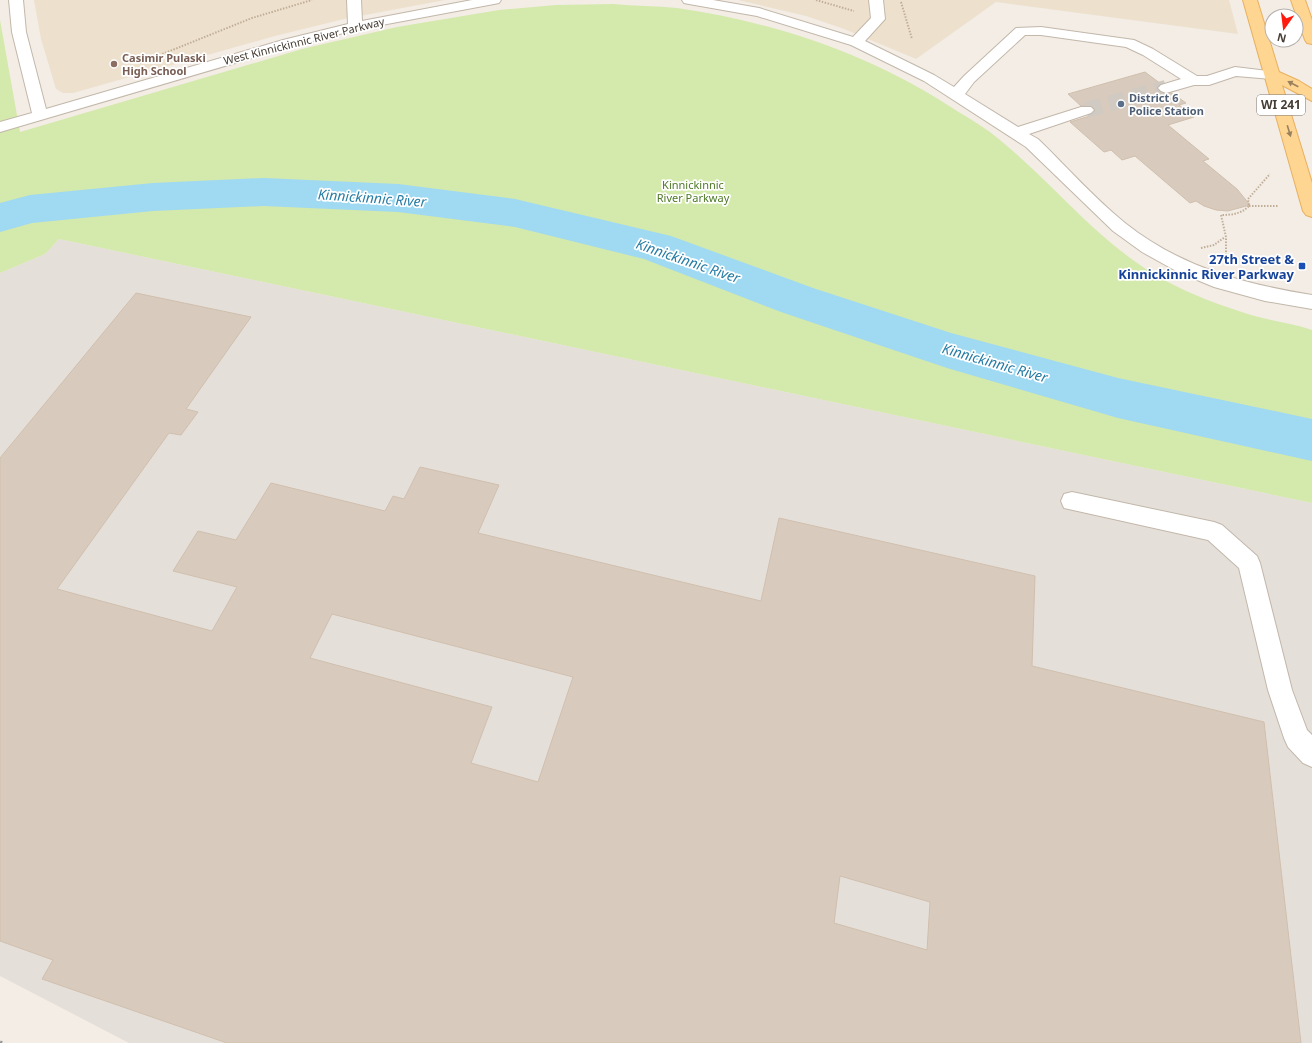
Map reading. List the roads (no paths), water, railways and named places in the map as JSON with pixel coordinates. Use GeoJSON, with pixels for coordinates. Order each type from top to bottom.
{"type":"FeatureCollection","features":[{"type":"Feature","properties":{"kind":"main road","name":"WI 241"},"geometry":{"type":"LineString","coordinates":[[1250,0],[1312,211]]}},
{"type":"Feature","properties":{"kind":"main road"},"geometry":{"type":"LineString","coordinates":[[1298,0],[1312,40]]}},
{"type":"Feature","properties":{"kind":"main road"},"geometry":{"type":"LineString","coordinates":[[1272,75],[1294,84],[1312,96]]}},
{"type":"Feature","properties":{"kind":"main road"},"geometry":{"type":"LineString","coordinates":[[1298,162],[1312,183]]}},
{"type":"Feature","properties":{"kind":"street"},"geometry":{"type":"LineString","coordinates":[[16,0],[20,32],[40,115]]}},
{"type":"Feature","properties":{"kind":"street"},"geometry":{"type":"LineString","coordinates":[[354,0],[355,26]]}},
{"type":"Feature","properties":{"kind":"street","name":"West Kinnickinnic River Parkway"},"geometry":{"type":"LineString","coordinates":[[0,127],[288,43],[355,26],[494,0]]}},
{"type":"Feature","properties":{"kind":"street"},"geometry":{"type":"LineString","coordinates":[[694,0],[759,12],[856,42],[929,78],[1032,143],[1119,227],[1148,248],[1184,268],[1220,282],[1265,294],[1312,302]]}},
{"type":"Feature","properties":{"kind":"street"},"geometry":{"type":"LineString","coordinates":[[856,42],[878,19],[876,0]]}},
{"type":"Feature","properties":{"kind":"street"},"geometry":{"type":"LineString","coordinates":[[956,95],[969,79],[1021,31],[1041,31],[1129,43],[1148,52],[1193,80]]}},
{"type":"Feature","properties":{"kind":"street"},"geometry":{"type":"LineString","coordinates":[[1166,88],[1193,80],[1209,81],[1235,71],[1272,75]]}},
{"type":"Feature","properties":{"kind":"street"},"geometry":{"type":"LineString","coordinates":[[1016,133],[1051,120],[1086,110]]}},
{"type":"Feature","properties":{"kind":"street"},"geometry":{"type":"LineString","coordinates":[[1072,501],[1214,532],[1249,563],[1280,690],[1297,738],[1312,754]]}},
{"type":"Feature","properties":{"kind":"waterway","name":"Kinnickinnic River"},"geometry":{"type":"LineString","coordinates":[[0,218],[30,209],[153,197],[264,192],[398,198],[515,213],[655,247],[797,300],[947,350],[1118,398],[1312,440]]}},
{"type":"Feature","properties":{"kind":"tunnel"},"geometry":{"type":"LineString","coordinates":[[1086,110],[1166,88]]}},
{"type":"Feature","properties":{"kind":"place","name":"Casimir Pulaski High School"},"geometry":{"type":"Point","coordinates":[114,64]}},
{"type":"Feature","properties":{"kind":"place","name":"District 6 Police Station"},"geometry":{"type":"Point","coordinates":[1121,104]}},
{"type":"Feature","properties":{"kind":"place","name":"27th Street & Kinnickinnic River Parkway"},"geometry":{"type":"Point","coordinates":[1302,266]}},
{"type":"Feature","properties":{"kind":"park label","name":"Kinnickinnic River Parkway"},"geometry":{"type":"Point","coordinates":[693,191]}}]}
